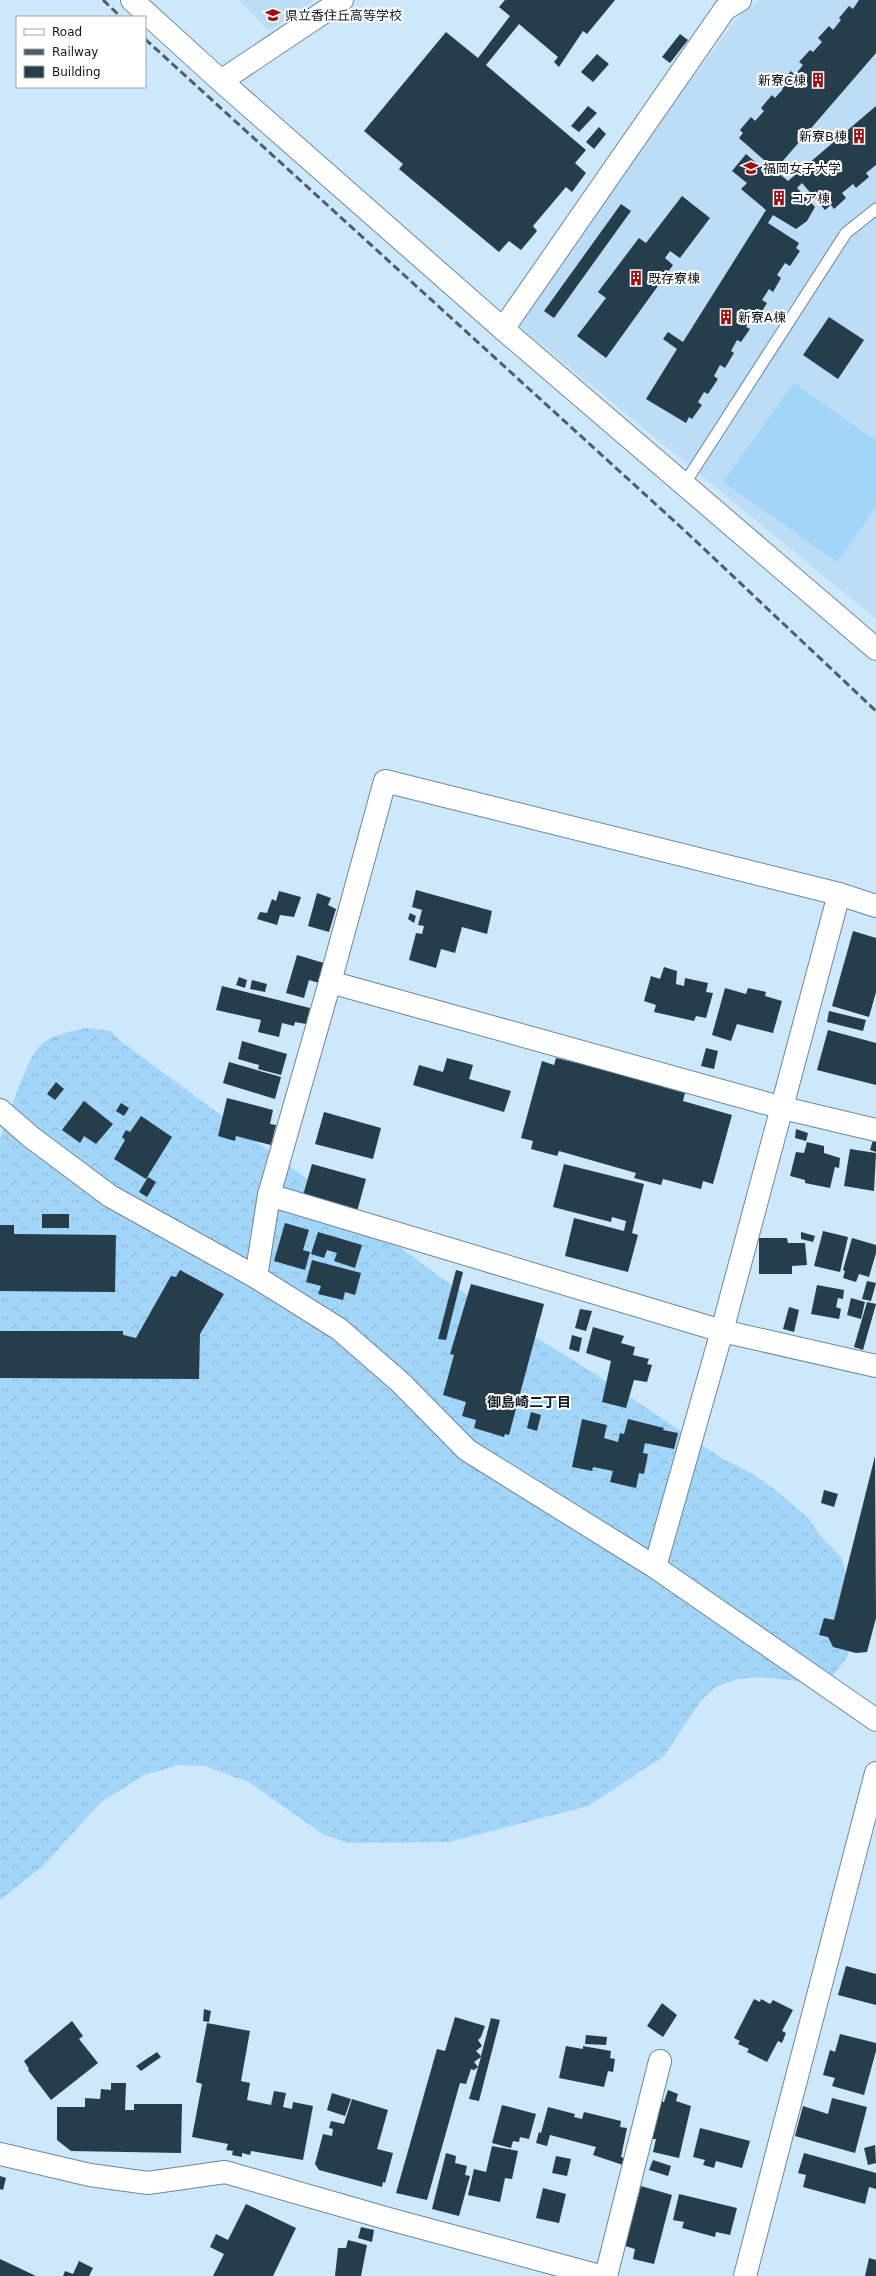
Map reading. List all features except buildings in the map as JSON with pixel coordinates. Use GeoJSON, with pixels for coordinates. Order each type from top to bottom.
{"type":"FeatureCollection","features":[{"type":"Feature","properties":{"kind":"street"},"geometry":{"type":"LineString","coordinates":[[132,0],[221,81],[503,329],[876,649]]}},
{"type":"Feature","properties":{"kind":"street"},"geometry":{"type":"LineString","coordinates":[[221,81],[342,0]]}},
{"type":"Feature","properties":{"kind":"street"},"geometry":{"type":"LineString","coordinates":[[503,329],[725,9],[740,0]]}},
{"type":"Feature","properties":{"kind":"street"},"geometry":{"type":"LineString","coordinates":[[256,1277],[269,1195],[330,982],[385,781],[839,894],[876,906]]}},
{"type":"Feature","properties":{"kind":"street"},"geometry":{"type":"LineString","coordinates":[[655,1567],[783,1108],[839,894]]}},
{"type":"Feature","properties":{"kind":"street"},"geometry":{"type":"LineString","coordinates":[[330,982],[783,1108],[876,1130]]}},
{"type":"Feature","properties":{"kind":"street"},"geometry":{"type":"LineString","coordinates":[[0,1110],[31,1137],[110,1196],[256,1277],[339,1329],[401,1383],[468,1450],[655,1567],[876,1720]]}},
{"type":"Feature","properties":{"kind":"street"},"geometry":{"type":"LineString","coordinates":[[269,1195],[722,1331],[876,1366]]}},
{"type":"Feature","properties":{"kind":"street"},"geometry":{"type":"LineString","coordinates":[[745,2276],[876,1773]]}},
{"type":"Feature","properties":{"kind":"street"},"geometry":{"type":"LineString","coordinates":[[606,2276],[660,2061]]}},
{"type":"Feature","properties":{"kind":"street"},"geometry":{"type":"LineString","coordinates":[[0,2154],[90,2175],[148,2183],[225,2172],[396,2221],[600,2276]]}},
{"type":"Feature","properties":{"kind":"lane"},"geometry":{"type":"LineString","coordinates":[[685,484],[846,233],[876,209]]}},
{"type":"Feature","properties":{"kind":"shaded area","name":"県立香住丘高等学校"},"geometry":{"type":"Polygon","coordinates":[[[239,0],[314,0],[269,31],[239,0]]]}},
{"type":"Feature","properties":{"kind":"shaded area","name":"福岡女子大学"},"geometry":{"type":"Polygon","coordinates":[[[760,0],[876,0],[876,619],[513,321],[739,15],[760,0]]]}},
{"type":"Feature","properties":{"kind":"green space"},"geometry":{"type":"Polygon","coordinates":[[[794,383],[876,441],[876,507],[837,562],[723,482],[794,383]]]}},
{"type":"Feature","properties":{"kind":"green space"},"geometry":{"type":"Polygon","coordinates":[[[87,1028],[110,1031],[123,1043],[447,1282],[592,1372],[723,1459],[753,1474],[778,1492],[808,1518],[822,1538],[842,1558],[854,1618],[848,1656],[831,1678],[818,1683],[760,1677],[738,1679],[715,1687],[700,1702],[664,1756],[588,1806],[449,1842],[349,1843],[324,1835],[249,1782],[204,1766],[179,1765],[144,1775],[101,1802],[43,1866],[0,1900],[0,1138],[28,1065],[39,1047],[55,1036],[87,1028]]]}},
{"type":"Feature","properties":{"kind":"railway"},"geometry":{"type":"LineString","coordinates":[[103,0],[120,16]]}},
{"type":"Feature","properties":{"kind":"railway"},"geometry":{"type":"LineString","coordinates":[[146,40],[684,530],[876,711]]}},
{"type":"Feature","properties":{"kind":"place","name":"県立香住丘高等学校"},"geometry":{"type":"Point","coordinates":[273,15]}},
{"type":"Feature","properties":{"kind":"place","name":"新寮C棟"},"geometry":{"type":"Point","coordinates":[818,80]}},
{"type":"Feature","properties":{"kind":"place","name":"新寮B棟"},"geometry":{"type":"Point","coordinates":[859,136]}},
{"type":"Feature","properties":{"kind":"place","name":"福岡女子大学"},"geometry":{"type":"Point","coordinates":[751,168]}},
{"type":"Feature","properties":{"kind":"place","name":"コア棟"},"geometry":{"type":"Point","coordinates":[779,198]}},
{"type":"Feature","properties":{"kind":"place","name":"既存寮棟"},"geometry":{"type":"Point","coordinates":[636,278]}},
{"type":"Feature","properties":{"kind":"place","name":"新寮A棟"},"geometry":{"type":"Point","coordinates":[726,317]}},
{"type":"Feature","properties":{"kind":"district","name":"御島崎二丁目"},"geometry":{"type":"Point","coordinates":[529,1402]}}]}
